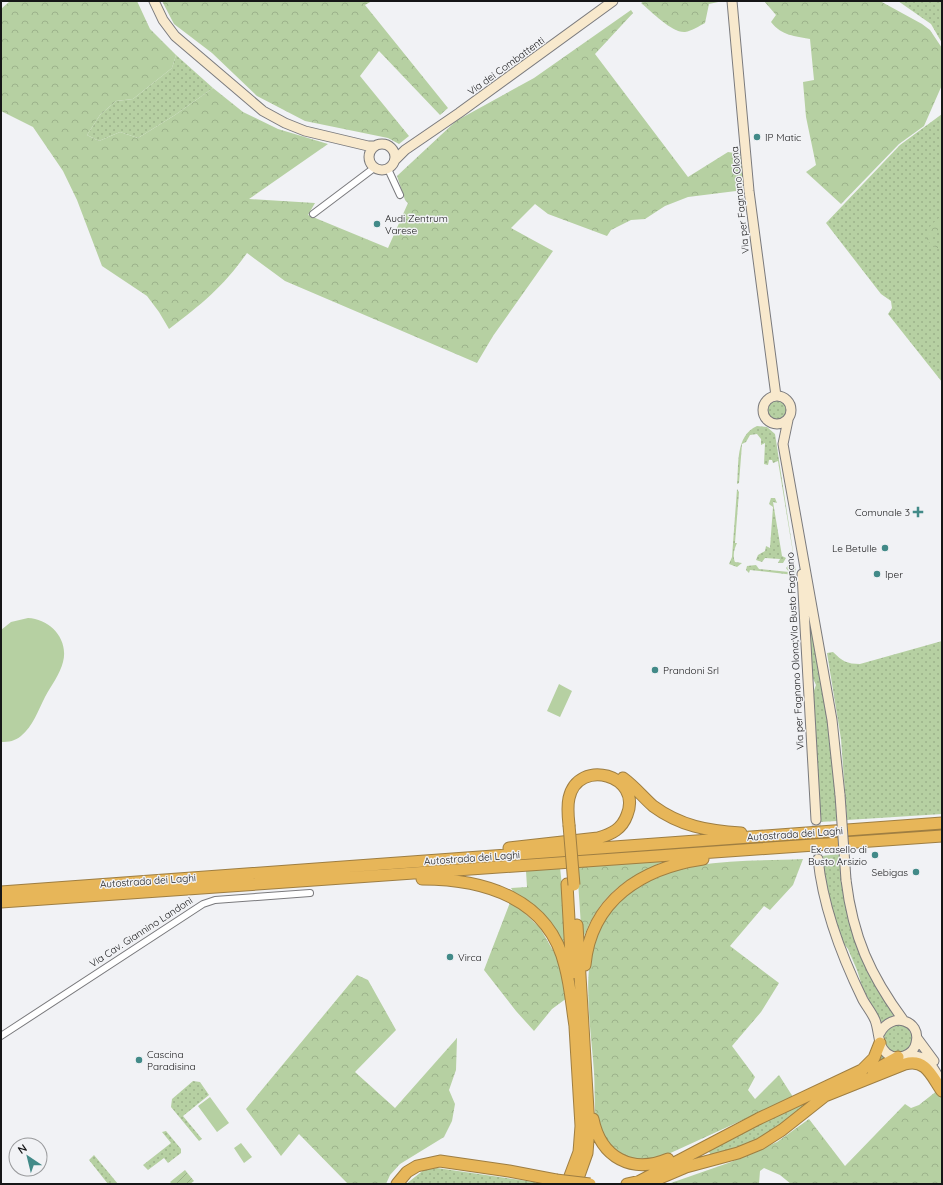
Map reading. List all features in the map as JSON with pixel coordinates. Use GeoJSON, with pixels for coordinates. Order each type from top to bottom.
{"type":"FeatureCollection","features":[{"type":"Feature","properties":{"kind":"highway"},"geometry":{"type":"LineString","coordinates":[[576,1184],[587,1152],[589,1127],[582,1000],[566,826],[562,807],[564,794],[568,784],[573,777],[581,772],[600,768],[620,775],[652,805],[683,824],[707,830],[785,835]]}},
{"type":"Feature","properties":{"kind":"highway"},"geometry":{"type":"LineString","coordinates":[[454,859],[482,852],[598,838],[610,834],[619,828],[625,820],[630,801],[624,785],[608,776],[596,774],[584,777],[573,788],[569,797],[566,826]]}},
{"type":"Feature","properties":{"kind":"highway","name":"Autostrada dei Laghi"},"geometry":{"type":"LineString","coordinates":[[1,892],[942,824]]}},
{"type":"Feature","properties":{"kind":"highway","name":"Autostrada dei Laghi"},"geometry":{"type":"LineString","coordinates":[[1,902],[942,836]]}},
{"type":"Feature","properties":{"kind":"highway"},"geometry":{"type":"LineString","coordinates":[[582,1000],[586,956],[590,937],[609,904],[629,886],[664,869],[692,861],[732,857],[786,847]]}},
{"type":"Feature","properties":{"kind":"highway"},"geometry":{"type":"LineString","coordinates":[[368,876],[446,879],[475,883],[502,892],[532,910],[552,934],[560,949],[566,971],[576,1032]]}},
{"type":"Feature","properties":{"kind":"highway"},"geometry":{"type":"LineString","coordinates":[[562,1182],[579,1152],[581,1126],[571,885]]}},
{"type":"Feature","properties":{"kind":"highway"},"geometry":{"type":"LineString","coordinates":[[637,1183],[758,1119],[867,1067],[874,1058],[880,1038]]}},
{"type":"Feature","properties":{"kind":"highway"},"geometry":{"type":"LineString","coordinates":[[637,1183],[760,1144],[782,1130],[819,1100],[849,1085],[890,1060],[903,1056]]}},
{"type":"Feature","properties":{"kind":"highway"},"geometry":{"type":"LineString","coordinates":[[849,1085],[905,1064],[916,1062],[927,1069],[942,1092]]}},
{"type":"Feature","properties":{"kind":"highway"},"geometry":{"type":"LineString","coordinates":[[588,1100],[595,1130],[602,1144],[614,1156],[635,1165],[661,1162],[748,1122],[758,1119]]}},
{"type":"Feature","properties":{"kind":"highway"},"geometry":{"type":"LineString","coordinates":[[397,1184],[407,1172],[417,1166],[440,1161],[562,1182],[590,1184]]}},
{"type":"Feature","properties":{"kind":"main road","name":"Via dei Combattenti"},"geometry":{"type":"LineString","coordinates":[[154,1],[163,20],[175,36],[263,111],[285,124],[305,131],[357,143],[376,146],[384,144],[392,148],[410,146]]}},
{"type":"Feature","properties":{"kind":"main road","name":"Via dei Combattenti"},"geometry":{"type":"LineString","coordinates":[[388,169],[410,146],[459,113],[613,1]]}},
{"type":"Feature","properties":{"kind":"main road","name":"Via per Fagnano Olona"},"geometry":{"type":"LineString","coordinates":[[732,1],[750,191],[776,396]]}},
{"type":"Feature","properties":{"kind":"main road"},"geometry":{"type":"LineString","coordinates":[[357,143],[362,146],[369,157]]}},
{"type":"Feature","properties":{"kind":"main road"},"geometry":{"type":"LineString","coordinates":[[376,146],[371,149],[369,162],[374,168],[379,170],[388,169]]}},
{"type":"Feature","properties":{"kind":"main road"},"geometry":{"type":"LineString","coordinates":[[392,148],[395,153],[395,160]]}},
{"type":"Feature","properties":{"kind":"main road"},"geometry":{"type":"LineString","coordinates":[[783,444],[791,411],[790,403],[784,398],[776,396],[768,399],[763,406],[763,415],[771,423],[783,444],[800,543]]}},
{"type":"Feature","properties":{"kind":"main road"},"geometry":{"type":"LineString","coordinates":[[771,423],[780,424],[788,420]]}},
{"type":"Feature","properties":{"kind":"main road","name":"Via per Fagnano Olona;Via Busto Fagnano"},"geometry":{"type":"LineString","coordinates":[[800,543],[832,720],[849,905],[856,936],[868,965],[891,1004],[904,1021]]}},
{"type":"Feature","properties":{"kind":"main road","name":"Via per Fagnano Olona;Via Busto Fagnano"},"geometry":{"type":"LineString","coordinates":[[800,543],[816,820]]}},
{"type":"Feature","properties":{"kind":"main road"},"geometry":{"type":"LineString","coordinates":[[818,859],[823,896],[830,920],[863,1000],[875,1019],[886,1053],[926,1058],[942,1084]]}},
{"type":"Feature","properties":{"kind":"main road"},"geometry":{"type":"LineString","coordinates":[[880,1038],[887,1024],[892,1021],[904,1021],[913,1028],[917,1038],[942,1074]]}},
{"type":"Feature","properties":{"kind":"main road"},"geometry":{"type":"LineString","coordinates":[[903,1056],[914,1048],[917,1038]]}},
{"type":"Feature","properties":{"kind":"street"},"geometry":{"type":"LineString","coordinates":[[313,214],[358,182],[374,168]]}},
{"type":"Feature","properties":{"kind":"street"},"geometry":{"type":"LineString","coordinates":[[388,169],[400,195]]}},
{"type":"Feature","properties":{"kind":"street","name":"Via Cav. Giannino Landoni"},"geometry":{"type":"LineString","coordinates":[[1,1036],[200,905],[215,900],[310,893]]}},
{"type":"Feature","properties":{"kind":"green space"},"geometry":{"type":"Polygon","coordinates":[[[10,1],[137,1],[150,29],[176,55],[172,68],[133,99],[116,101],[100,115],[87,135],[99,141],[120,132],[138,138],[175,115],[213,88],[243,112],[278,129],[328,144],[249,199],[315,203],[308,215],[388,248],[408,203],[405,200],[397,176],[456,121],[534,78],[631,10],[633,13],[595,54],[688,177],[728,152],[740,154],[743,162],[744,190],[688,197],[665,206],[645,219],[631,220],[611,230],[607,236],[548,214],[535,204],[511,228],[553,251],[493,336],[477,363],[285,281],[247,253],[229,276],[211,294],[169,329],[147,296],[102,266],[77,200],[63,171],[33,127],[1,111],[1,9],[10,1]]]}},
{"type":"Feature","properties":{"kind":"green space"},"geometry":{"type":"Polygon","coordinates":[[[162,1],[372,1],[365,5],[448,108],[440,115],[379,51],[360,76],[409,136],[399,144],[388,138],[305,121],[257,96],[212,53],[174,24],[162,1]]]}},
{"type":"Feature","properties":{"kind":"green space"},"geometry":{"type":"Polygon","coordinates":[[[644,1],[723,1],[709,4],[705,23],[693,30],[685,32],[668,26],[641,3],[644,1]]]}},
{"type":"Feature","properties":{"kind":"green space"},"geometry":{"type":"Polygon","coordinates":[[[764,1],[880,1],[930,30],[942,48],[942,85],[924,126],[899,144],[841,204],[806,172],[816,165],[806,117],[803,82],[814,80],[810,39],[789,35],[775,27],[771,22],[776,15],[764,1]]]}},
{"type":"Feature","properties":{"kind":"green space"},"geometry":{"type":"Polygon","coordinates":[[[898,1],[942,1],[942,43],[931,24],[898,1]]]}},
{"type":"Feature","properties":{"kind":"green space"},"geometry":{"type":"Polygon","coordinates":[[[176,55],[213,88],[175,115],[138,138],[120,132],[99,141],[87,135],[100,115],[116,101],[133,99],[172,68],[176,55]]]}},
{"type":"Feature","properties":{"kind":"green space"},"geometry":{"type":"Polygon","coordinates":[[[942,114],[942,382],[888,314],[892,308],[891,301],[881,294],[826,223],[900,145],[942,114]]]}},
{"type":"Feature","properties":{"kind":"green space"},"geometry":{"type":"Polygon","coordinates":[[[942,215],[942,225],[932,237],[934,242],[938,244],[938,248],[936,248],[927,240],[927,235],[929,228],[942,215]]]}},
{"type":"Feature","properties":{"kind":"green space"},"geometry":{"type":"Polygon","coordinates":[[[777,400],[784,403],[787,410],[784,417],[777,420],[770,417],[767,410],[770,403],[777,400]]]}},
{"type":"Feature","properties":{"kind":"green space"},"geometry":{"type":"Polygon","coordinates":[[[757,426],[767,427],[775,434],[796,571],[794,575],[750,570],[749,573],[746,570],[747,566],[756,565],[759,569],[789,572],[786,568],[794,559],[778,461],[773,463],[772,460],[769,460],[768,465],[764,464],[765,443],[761,445],[761,439],[757,434],[750,435],[746,442],[742,444],[739,483],[737,484],[738,459],[742,443],[745,436],[757,426]]]}},
{"type":"Feature","properties":{"kind":"green space"},"geometry":{"type":"Polygon","coordinates":[[[737,489],[739,492],[735,543],[737,543],[734,557],[735,562],[742,563],[737,567],[729,564],[732,557],[737,489]]]}},
{"type":"Feature","properties":{"kind":"green space"},"geometry":{"type":"Polygon","coordinates":[[[771,498],[775,498],[777,503],[773,502],[782,556],[786,558],[783,563],[778,563],[780,559],[765,558],[762,562],[756,560],[758,555],[765,551],[766,546],[770,548],[773,507],[769,504],[771,498]]]}},
{"type":"Feature","properties":{"kind":"green space"},"geometry":{"type":"Polygon","coordinates":[[[807,597],[833,748],[837,821],[819,822],[811,699],[816,685],[809,670],[807,597]]]}},
{"type":"Feature","properties":{"kind":"green space"},"geometry":{"type":"Polygon","coordinates":[[[28,618],[44,622],[56,632],[63,646],[63,662],[58,675],[29,728],[16,739],[1,742],[1,630],[11,622],[28,618]]]}},
{"type":"Feature","properties":{"kind":"green space"},"geometry":{"type":"Polygon","coordinates":[[[942,641],[942,814],[847,820],[841,739],[827,653],[833,652],[845,661],[860,664],[942,641]]]}},
{"type":"Feature","properties":{"kind":"green space"},"geometry":{"type":"Polygon","coordinates":[[[559,684],[572,691],[560,717],[547,711],[559,684]]]}},
{"type":"Feature","properties":{"kind":"green space"},"geometry":{"type":"Polygon","coordinates":[[[840,854],[847,912],[855,940],[872,980],[894,1015],[881,1022],[863,989],[848,949],[841,940],[823,877],[821,856],[840,854]]]}},
{"type":"Feature","properties":{"kind":"green space"},"geometry":{"type":"Polygon","coordinates":[[[803,859],[793,885],[770,910],[764,906],[730,946],[779,983],[761,1012],[732,1046],[755,1077],[748,1090],[755,1099],[779,1075],[793,1097],[653,1161],[626,1159],[617,1153],[599,1134],[596,1121],[588,997],[589,971],[593,947],[601,924],[614,904],[634,888],[653,878],[673,871],[716,863],[803,859]]]}},
{"type":"Feature","properties":{"kind":"green space"},"geometry":{"type":"Polygon","coordinates":[[[667,860],[637,875],[614,890],[597,911],[582,941],[577,866],[613,865],[667,860]]]}},
{"type":"Feature","properties":{"kind":"green space"},"geometry":{"type":"Polygon","coordinates":[[[560,867],[570,963],[511,888],[527,887],[526,871],[560,867]]]}},
{"type":"Feature","properties":{"kind":"green space"},"geometry":{"type":"Polygon","coordinates":[[[511,900],[540,928],[558,959],[567,998],[552,1009],[534,1031],[516,1011],[484,970],[511,900]]]}},
{"type":"Feature","properties":{"kind":"green space"},"geometry":{"type":"Polygon","coordinates":[[[357,975],[368,980],[396,1030],[355,1072],[395,1108],[457,1038],[456,1070],[449,1090],[455,1104],[452,1121],[444,1137],[400,1164],[390,1175],[386,1184],[348,1184],[299,1134],[281,1156],[246,1109],[357,975]]]}},
{"type":"Feature","properties":{"kind":"green space"},"geometry":{"type":"Polygon","coordinates":[[[898,1025],[908,1029],[912,1039],[908,1049],[898,1053],[888,1049],[884,1039],[888,1029],[898,1025]]]}},
{"type":"Feature","properties":{"kind":"green space"},"geometry":{"type":"Polygon","coordinates":[[[880,1053],[886,1058],[749,1145],[711,1155],[709,1152],[710,1148],[826,1091],[880,1053]]]}},
{"type":"Feature","properties":{"kind":"green space"},"geometry":{"type":"Polygon","coordinates":[[[193,1081],[200,1082],[209,1095],[183,1116],[202,1139],[199,1141],[171,1107],[172,1099],[193,1081]]]}},
{"type":"Feature","properties":{"kind":"green space"},"geometry":{"type":"Polygon","coordinates":[[[938,1090],[942,1097],[942,1184],[791,1184],[780,1175],[764,1168],[760,1171],[759,1184],[668,1184],[731,1162],[777,1142],[809,1119],[845,1166],[905,1104],[911,1108],[919,1105],[938,1090]]]}},
{"type":"Feature","properties":{"kind":"green space"},"geometry":{"type":"Polygon","coordinates":[[[210,1097],[229,1123],[217,1132],[198,1106],[210,1097]]]}},
{"type":"Feature","properties":{"kind":"green space"},"geometry":{"type":"Polygon","coordinates":[[[166,1131],[181,1149],[181,1153],[168,1163],[164,1158],[148,1170],[143,1165],[171,1143],[162,1132],[166,1131]]]}},
{"type":"Feature","properties":{"kind":"green space"},"geometry":{"type":"Polygon","coordinates":[[[241,1143],[252,1157],[244,1163],[234,1148],[241,1143]]]}},
{"type":"Feature","properties":{"kind":"green space"},"geometry":{"type":"Polygon","coordinates":[[[94,1155],[118,1184],[108,1184],[89,1160],[94,1155]]]}},
{"type":"Feature","properties":{"kind":"green space"},"geometry":{"type":"Polygon","coordinates":[[[437,1168],[548,1184],[406,1184],[425,1169],[437,1168]]]}},
{"type":"Feature","properties":{"kind":"green space"},"geometry":{"type":"Polygon","coordinates":[[[185,1170],[194,1181],[190,1184],[172,1184],[170,1182],[185,1170]]]}},
{"type":"Feature","properties":{"kind":"tunnel"},"geometry":{"type":"LineString","coordinates":[[816,820],[818,859]]}},
{"type":"Feature","properties":{"kind":"place","name":"IP Matic"},"geometry":{"type":"Point","coordinates":[757,137]}},
{"type":"Feature","properties":{"kind":"place","name":"Audi Zentrum Varese"},"geometry":{"type":"Point","coordinates":[377,224]}},
{"type":"Feature","properties":{"kind":"place","name":"Comunale 3"},"geometry":{"type":"Point","coordinates":[918,512]}},
{"type":"Feature","properties":{"kind":"place","name":"Le Betulle"},"geometry":{"type":"Point","coordinates":[885,548]}},
{"type":"Feature","properties":{"kind":"place","name":"Iper"},"geometry":{"type":"Point","coordinates":[877,574]}},
{"type":"Feature","properties":{"kind":"place","name":"Prandoni Srl"},"geometry":{"type":"Point","coordinates":[655,670]}},
{"type":"Feature","properties":{"kind":"place","name":"Ex casello di Busto Arsizio"},"geometry":{"type":"Point","coordinates":[875,855]}},
{"type":"Feature","properties":{"kind":"place","name":"Sebigas"},"geometry":{"type":"Point","coordinates":[916,872]}},
{"type":"Feature","properties":{"kind":"place","name":"Virca"},"geometry":{"type":"Point","coordinates":[450,957]}},
{"type":"Feature","properties":{"kind":"place","name":"Cascina Paradisina"},"geometry":{"type":"Point","coordinates":[139,1060]}}]}
